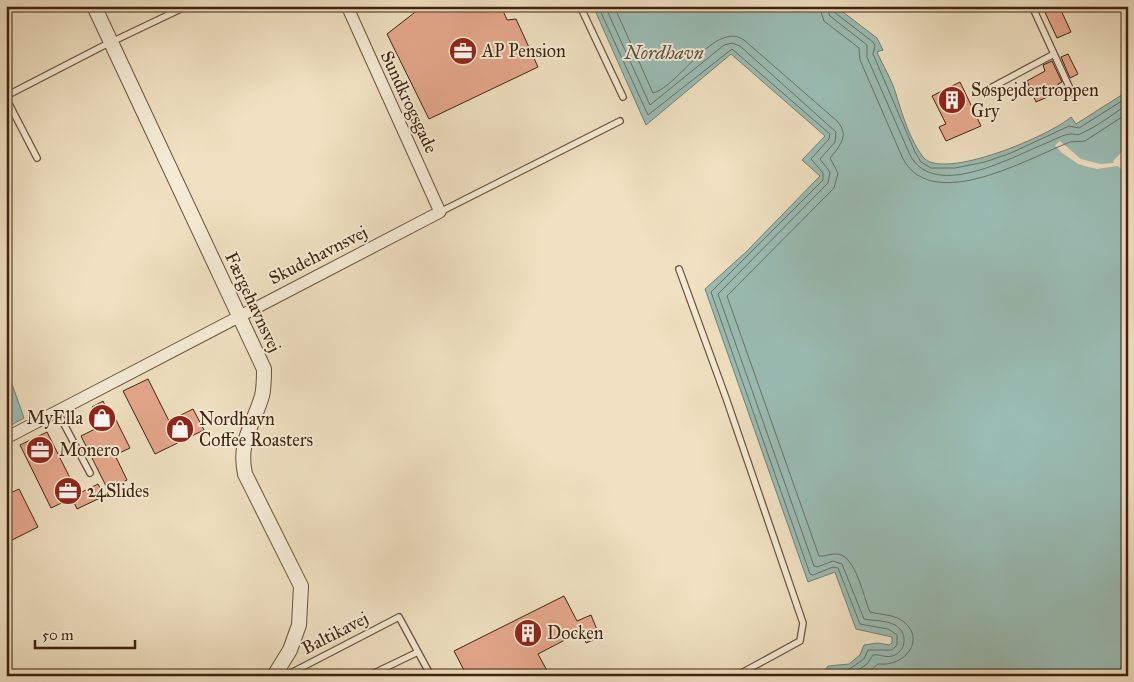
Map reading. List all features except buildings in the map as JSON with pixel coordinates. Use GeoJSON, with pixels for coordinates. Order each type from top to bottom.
{"type":"FeatureCollection","features":[{"type":"Feature","properties":{"kind":"street","name":"Færgehavnsvej"},"geometry":{"type":"LineString","coordinates":[[94,6],[264,369],[262,394],[244,440],[242,458],[245,474],[301,586],[299,625],[290,650],[274,676]]}},
{"type":"Feature","properties":{"kind":"street","name":"Sundkrogsgade"},"geometry":{"type":"LineString","coordinates":[[347,6],[440,212]]}},
{"type":"Feature","properties":{"kind":"street","name":"Skudehavnsvej"},"geometry":{"type":"LineString","coordinates":[[6,438],[440,212]]}},
{"type":"Feature","properties":{"kind":"lane"},"geometry":{"type":"LineString","coordinates":[[37,158],[6,97],[110,43],[187,6]]}},
{"type":"Feature","properties":{"kind":"lane"},"geometry":{"type":"LineString","coordinates":[[580,6],[622,97]]}},
{"type":"Feature","properties":{"kind":"lane"},"geometry":{"type":"LineString","coordinates":[[1032,6],[1072,94]]}},
{"type":"Feature","properties":{"kind":"lane"},"geometry":{"type":"LineString","coordinates":[[983,92],[1054,54]]}},
{"type":"Feature","properties":{"kind":"lane","name":"Skudehavnsvej"},"geometry":{"type":"LineString","coordinates":[[440,212],[620,121]]}},
{"type":"Feature","properties":{"kind":"lane"},"geometry":{"type":"LineString","coordinates":[[679,269],[729,407],[802,623],[800,642],[736,676]]}},
{"type":"Feature","properties":{"kind":"lane"},"geometry":{"type":"LineString","coordinates":[[57,411],[90,473]]}},
{"type":"Feature","properties":{"kind":"lane","name":"Baltikavej"},"geometry":{"type":"LineString","coordinates":[[285,676],[399,617],[418,652]]}},
{"type":"Feature","properties":{"kind":"lane"},"geometry":{"type":"LineString","coordinates":[[368,676],[418,652],[431,676]]}},
{"type":"Feature","properties":{"kind":"water","name":"Nordhavn"},"geometry":{"type":"Polygon","coordinates":[[[593,6],[835,6],[877,38],[883,50],[877,52],[892,84],[910,135],[923,157],[934,163],[952,164],[998,153],[1043,134],[1071,117],[1076,124],[1128,91],[1128,676],[809,676],[825,670],[828,666],[849,664],[860,655],[864,645],[878,643],[889,645],[892,643],[892,637],[856,629],[835,572],[808,582],[705,289],[746,252],[820,176],[802,160],[825,136],[731,54],[646,125],[593,6]]]}},
{"type":"Feature","properties":{"kind":"water"},"geometry":{"type":"Polygon","coordinates":[[[6,367],[24,418],[6,428],[6,367]]]}},
{"type":"Feature","properties":{"kind":"pier"},"geometry":{"type":"Polygon","coordinates":[[[1060,141],[1081,159],[1100,164],[1114,163],[1113,161],[1128,146],[1128,162],[1121,169],[1118,166],[1097,169],[1078,164],[1061,152],[1055,145],[1060,141]]]}},
{"type":"Feature","properties":{"kind":"place","name":"AP Pension"},"geometry":{"type":"Point","coordinates":[463,51]}},
{"type":"Feature","properties":{"kind":"place","name":"Søspejdertroppen Gry"},"geometry":{"type":"Point","coordinates":[952,100]}},
{"type":"Feature","properties":{"kind":"place","name":"MyElla"},"geometry":{"type":"Point","coordinates":[102,418]}},
{"type":"Feature","properties":{"kind":"place","name":"Nordhavn Coffee Roasters"},"geometry":{"type":"Point","coordinates":[180,429]}},
{"type":"Feature","properties":{"kind":"place","name":"Monero"},"geometry":{"type":"Point","coordinates":[40,450]}},
{"type":"Feature","properties":{"kind":"place","name":"24Slides"},"geometry":{"type":"Point","coordinates":[68,491]}},
{"type":"Feature","properties":{"kind":"place","name":"Docken"},"geometry":{"type":"Point","coordinates":[528,633]}}]}
